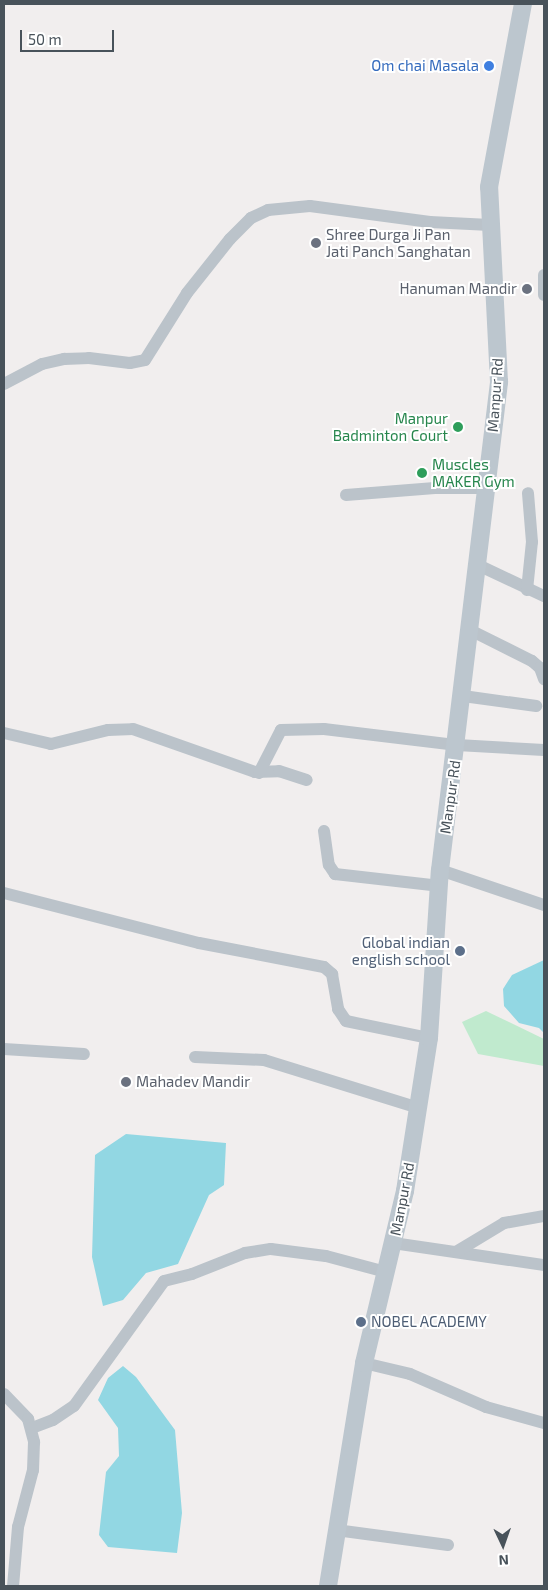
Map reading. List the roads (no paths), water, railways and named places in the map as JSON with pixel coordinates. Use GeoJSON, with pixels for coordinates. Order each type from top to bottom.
{"type":"FeatureCollection","features":[{"type":"Feature","properties":{"kind":"main road","name":"Manpur Rd"},"geometry":{"type":"LineString","coordinates":[[328,1586],[364,1363],[393,1243],[429,1038],[440,878],[499,382],[490,225],[491,167],[523,4]]}},
{"type":"Feature","properties":{"kind":"street"},"geometry":{"type":"LineString","coordinates":[[4,384],[42,364],[64,359],[89,358],[130,363],[144,360],[187,293],[230,238],[251,218],[268,210],[310,206],[430,222],[490,225]]}},
{"type":"Feature","properties":{"kind":"street"},"geometry":{"type":"LineString","coordinates":[[544,274],[544,295]]}},
{"type":"Feature","properties":{"kind":"street"},"geometry":{"type":"LineString","coordinates":[[346,495],[435,488],[486,488]]}},
{"type":"Feature","properties":{"kind":"street"},"geometry":{"type":"LineString","coordinates":[[527,590],[532,542],[528,493]]}},
{"type":"Feature","properties":{"kind":"street"},"geometry":{"type":"LineString","coordinates":[[478,565],[527,590],[544,596]]}},
{"type":"Feature","properties":{"kind":"street"},"geometry":{"type":"LineString","coordinates":[[470,630],[532,661],[540,668],[544,679]]}},
{"type":"Feature","properties":{"kind":"street"},"geometry":{"type":"LineString","coordinates":[[463,696],[536,706]]}},
{"type":"Feature","properties":{"kind":"street"},"geometry":{"type":"LineString","coordinates":[[258,773],[281,730],[324,728],[457,745],[544,750]]}},
{"type":"Feature","properties":{"kind":"street"},"geometry":{"type":"LineString","coordinates":[[4,733],[51,744],[108,730],[134,729],[258,773],[279,771],[307,780]]}},
{"type":"Feature","properties":{"kind":"street"},"geometry":{"type":"LineString","coordinates":[[324,831],[332,872],[440,878],[544,905]]}},
{"type":"Feature","properties":{"kind":"street"},"geometry":{"type":"LineString","coordinates":[[4,893],[199,943],[324,967],[332,974],[338,1008],[346,1021],[429,1038]]}},
{"type":"Feature","properties":{"kind":"street"},"geometry":{"type":"LineString","coordinates":[[4,1049],[84,1054]]}},
{"type":"Feature","properties":{"kind":"street"},"geometry":{"type":"LineString","coordinates":[[195,1057],[264,1060],[418,1108]]}},
{"type":"Feature","properties":{"kind":"street"},"geometry":{"type":"LineString","coordinates":[[456,1252],[504,1223],[544,1216]]}},
{"type":"Feature","properties":{"kind":"street"},"geometry":{"type":"LineString","coordinates":[[393,1243],[544,1265]]}},
{"type":"Feature","properties":{"kind":"street"},"geometry":{"type":"LineString","coordinates":[[32,1428],[58,1417],[74,1406],[164,1281],[192,1274],[245,1252],[271,1249],[326,1256],[386,1272]]}},
{"type":"Feature","properties":{"kind":"street"},"geometry":{"type":"LineString","coordinates":[[364,1363],[422,1378],[486,1407],[544,1423]]}},
{"type":"Feature","properties":{"kind":"street"},"geometry":{"type":"LineString","coordinates":[[4,1394],[22,1411],[32,1428],[35,1456],[18,1527],[13,1586]]}},
{"type":"Feature","properties":{"kind":"street"},"geometry":{"type":"LineString","coordinates":[[336,1530],[448,1545]]}},
{"type":"Feature","properties":{"kind":"water"},"geometry":{"type":"Polygon","coordinates":[[[544,960],[544,1033],[539,1028],[519,1023],[504,1006],[503,989],[512,975],[544,960]]]}},
{"type":"Feature","properties":{"kind":"water"},"geometry":{"type":"Polygon","coordinates":[[[126,1134],[226,1143],[224,1185],[209,1195],[178,1264],[146,1273],[123,1300],[103,1306],[92,1257],[95,1155],[126,1134]]]}},
{"type":"Feature","properties":{"kind":"water"},"geometry":{"type":"Polygon","coordinates":[[[123,1366],[136,1377],[175,1430],[182,1513],[177,1553],[108,1547],[99,1535],[106,1472],[119,1456],[118,1428],[98,1400],[108,1378],[123,1366]]]}},
{"type":"Feature","properties":{"kind":"place","name":"Om chai Masala"},"geometry":{"type":"Point","coordinates":[489,66]}},
{"type":"Feature","properties":{"kind":"place","name":"Shree Durga Ji Pan Jati Panch Sanghatan"},"geometry":{"type":"Point","coordinates":[316,243]}},
{"type":"Feature","properties":{"kind":"place","name":"Hanuman Mandir"},"geometry":{"type":"Point","coordinates":[527,289]}},
{"type":"Feature","properties":{"kind":"place","name":"Manpur Badminton Court"},"geometry":{"type":"Point","coordinates":[458,427]}},
{"type":"Feature","properties":{"kind":"place","name":"Muscles MAKER Gym"},"geometry":{"type":"Point","coordinates":[422,473]}},
{"type":"Feature","properties":{"kind":"place","name":"Global indian english school"},"geometry":{"type":"Point","coordinates":[460,951]}},
{"type":"Feature","properties":{"kind":"place","name":"Mahadev Mandir"},"geometry":{"type":"Point","coordinates":[126,1082]}},
{"type":"Feature","properties":{"kind":"place","name":"NOBEL ACADEMY"},"geometry":{"type":"Point","coordinates":[361,1322]}}]}
